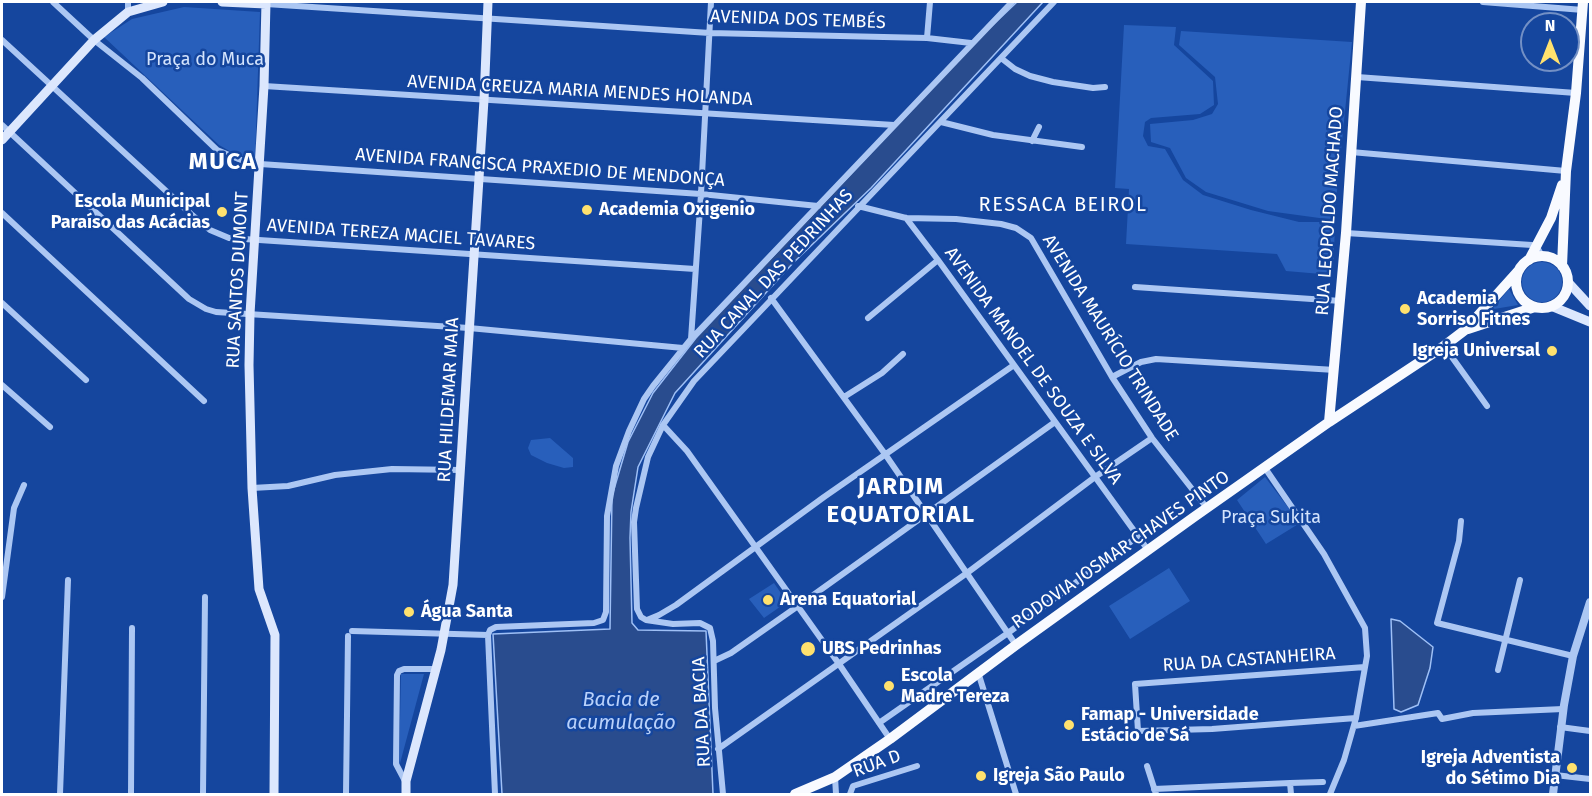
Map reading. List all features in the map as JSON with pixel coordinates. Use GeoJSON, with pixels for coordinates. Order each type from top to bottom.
{"type":"FeatureCollection","features":[{"type":"Feature","properties":{"kind":"main road"},"geometry":{"type":"LineString","coordinates":[[2,140],[5,128],[94,40],[128,12],[163,2]]}},
{"type":"Feature","properties":{"kind":"main road"},"geometry":{"type":"LineString","coordinates":[[222,2],[266,3]]}},
{"type":"Feature","properties":{"kind":"main road","name":"RUA HILDEMAR MAIA"},"geometry":{"type":"LineString","coordinates":[[406,795],[406,781],[445,633],[453,585],[475,255],[488,2]]}},
{"type":"Feature","properties":{"kind":"main road","name":"RUA LEOPOLDO MACHADO"},"geometry":{"type":"LineString","coordinates":[[1329,422],[1341,301],[1361,2]]}},
{"type":"Feature","properties":{"kind":"main road","name":"RUA SANTOS DUMONT"},"geometry":{"type":"LineString","coordinates":[[266,3],[260,164],[250,314],[252,488],[259,589],[275,635],[274,795]]}},
{"type":"Feature","properties":{"kind":"main road"},"geometry":{"type":"LineString","coordinates":[[1583,6],[1576,93],[1566,171],[1562,266],[1568,282],[1590,306]]}},
{"type":"Feature","properties":{"kind":"main road"},"geometry":{"type":"LineString","coordinates":[[1566,171],[1551,218],[1529,260],[1519,270],[1516,285],[1522,299],[1535,307],[1551,306],[1590,322]]}},
{"type":"Feature","properties":{"kind":"main road"},"geometry":{"type":"LineString","coordinates":[[1529,260],[1542,256],[1562,266]]}},
{"type":"Feature","properties":{"kind":"main road","name":"RODOVIA JOSMAR CHAVES PINTO"},"geometry":{"type":"LineString","coordinates":[[795,795],[835,777],[890,739],[978,672],[1207,508],[1329,422],[1444,346],[1465,330],[1519,270]]}},
{"type":"Feature","properties":{"kind":"main road"},"geometry":{"type":"LineString","coordinates":[[1551,306],[1563,297],[1568,282]]}},
{"type":"Feature","properties":{"kind":"main road","name":"RODOVIA JOSMAR CHAVES PINTO"},"geometry":{"type":"LineString","coordinates":[[1465,330],[1535,307]]}},
{"type":"Feature","properties":{"kind":"main road"},"geometry":{"type":"LineString","coordinates":[[401,795],[406,781]]}},
{"type":"Feature","properties":{"kind":"street","name":"AVENIDA FRANCISCA PRAXEDIO DE MENDONÇA"},"geometry":{"type":"LineString","coordinates":[[52,2],[94,40],[142,78],[217,150],[241,160],[260,164],[701,194],[818,206]]}},
{"type":"Feature","properties":{"kind":"street"},"geometry":{"type":"LineString","coordinates":[[128,2],[128,12]]}},
{"type":"Feature","properties":{"kind":"street"},"geometry":{"type":"LineString","coordinates":[[691,339],[711,2]]}},
{"type":"Feature","properties":{"kind":"street"},"geometry":{"type":"LineString","coordinates":[[927,38],[930,2]]}},
{"type":"Feature","properties":{"kind":"street","name":"RUA CANAL DAS PEDRINHAS"},"geometry":{"type":"LineString","coordinates":[[488,635],[489,631],[496,627],[594,623],[603,620],[606,612],[607,516],[616,466],[629,430],[644,399],[691,339],[1012,2]]}},
{"type":"Feature","properties":{"kind":"street","name":"RUA CANAL DAS PEDRINHAS"},"geometry":{"type":"LineString","coordinates":[[646,620],[639,614],[636,605],[634,522],[645,465],[663,425],[694,381],[1054,2]]}},
{"type":"Feature","properties":{"kind":"street"},"geometry":{"type":"LineString","coordinates":[[1483,2],[1583,6]]}},
{"type":"Feature","properties":{"kind":"street","name":"AVENIDA DOS TEMBÉS"},"geometry":{"type":"LineString","coordinates":[[266,3],[710,33],[927,38],[971,43]]}},
{"type":"Feature","properties":{"kind":"street","name":"AVENIDA TEREZA MACIEL TAVARES"},"geometry":{"type":"LineString","coordinates":[[2,40],[210,230],[229,238],[695,269]]}},
{"type":"Feature","properties":{"kind":"street"},"geometry":{"type":"LineString","coordinates":[[1002,58],[1015,69],[1030,76],[1053,82],[1094,88],[1105,87]]}},
{"type":"Feature","properties":{"kind":"street"},"geometry":{"type":"LineString","coordinates":[[1357,77],[1576,93]]}},
{"type":"Feature","properties":{"kind":"street","name":"AVENIDA CREUZA MARIA MENDES HOLANDA"},"geometry":{"type":"LineString","coordinates":[[264,86],[894,124]]}},
{"type":"Feature","properties":{"kind":"street"},"geometry":{"type":"LineString","coordinates":[[941,122],[993,135],[1082,147]]}},
{"type":"Feature","properties":{"kind":"street"},"geometry":{"type":"LineString","coordinates":[[1032,141],[1039,127]]}},
{"type":"Feature","properties":{"kind":"street"},"geometry":{"type":"LineString","coordinates":[[5,128],[189,299],[206,309],[216,312],[469,328],[683,348]]}},
{"type":"Feature","properties":{"kind":"street"},"geometry":{"type":"LineString","coordinates":[[1351,152],[1566,171]]}},
{"type":"Feature","properties":{"kind":"street","name":"AVENIDA MAURÍCIO TRINDADE"},"geometry":{"type":"LineString","coordinates":[[858,206],[906,218],[985,222],[1016,228],[1024,232],[1038,249],[1112,377],[1152,438],[1207,508]]}},
{"type":"Feature","properties":{"kind":"street"},"geometry":{"type":"LineString","coordinates":[[2,213],[204,400]]}},
{"type":"Feature","properties":{"kind":"street","name":"AVENIDA MANOEL DE SOUZA E SILVA"},"geometry":{"type":"LineString","coordinates":[[906,218],[1148,550]]}},
{"type":"Feature","properties":{"kind":"street"},"geometry":{"type":"LineString","coordinates":[[1346,233],[1536,246],[1542,256]]}},
{"type":"Feature","properties":{"kind":"street"},"geometry":{"type":"LineString","coordinates":[[868,318],[938,260]]}},
{"type":"Feature","properties":{"kind":"street"},"geometry":{"type":"LineString","coordinates":[[1135,287],[1341,301]]}},
{"type":"Feature","properties":{"kind":"street"},"geometry":{"type":"LineString","coordinates":[[771,298],[885,454],[1016,645]]}},
{"type":"Feature","properties":{"kind":"street"},"geometry":{"type":"LineString","coordinates":[[2,303],[86,381]]}},
{"type":"Feature","properties":{"kind":"street"},"geometry":{"type":"LineString","coordinates":[[1444,346],[1488,406]]}},
{"type":"Feature","properties":{"kind":"street"},"geometry":{"type":"LineString","coordinates":[[844,397],[882,373],[903,354]]}},
{"type":"Feature","properties":{"kind":"street"},"geometry":{"type":"LineString","coordinates":[[1112,377],[1141,362],[1156,358],[1335,370]]}},
{"type":"Feature","properties":{"kind":"street"},"geometry":{"type":"LineString","coordinates":[[646,620],[676,605],[885,454],[1014,365]]}},
{"type":"Feature","properties":{"kind":"street"},"geometry":{"type":"LineString","coordinates":[[2,386],[50,427]]}},
{"type":"Feature","properties":{"kind":"street"},"geometry":{"type":"LineString","coordinates":[[714,661],[798,606],[1055,422]]}},
{"type":"Feature","properties":{"kind":"street"},"geometry":{"type":"LineString","coordinates":[[663,425],[683,445],[890,739]]}},
{"type":"Feature","properties":{"kind":"street"},"geometry":{"type":"LineString","coordinates":[[718,749],[967,573],[1095,477],[1152,438]]}},
{"type":"Feature","properties":{"kind":"street"},"geometry":{"type":"LineString","coordinates":[[1265,468],[1324,554],[1360,617],[1367,639],[1365,667],[1356,718],[1330,795]]}},
{"type":"Feature","properties":{"kind":"street"},"geometry":{"type":"LineString","coordinates":[[252,488],[288,486],[335,475],[392,469],[461,470]]}},
{"type":"Feature","properties":{"kind":"street"},"geometry":{"type":"LineString","coordinates":[[2,597],[14,508],[24,485]]}},
{"type":"Feature","properties":{"kind":"street"},"geometry":{"type":"LineString","coordinates":[[1461,521],[1459,541],[1437,623],[1573,656]]}},
{"type":"Feature","properties":{"kind":"street"},"geometry":{"type":"LineString","coordinates":[[879,723],[1008,633],[1135,535]]}},
{"type":"Feature","properties":{"kind":"street"},"geometry":{"type":"LineString","coordinates":[[60,795],[68,580]]}},
{"type":"Feature","properties":{"kind":"street"},"geometry":{"type":"LineString","coordinates":[[1498,670],[1520,580]]}},
{"type":"Feature","properties":{"kind":"street"},"geometry":{"type":"LineString","coordinates":[[203,795],[205,597]]}},
{"type":"Feature","properties":{"kind":"street"},"geometry":{"type":"LineString","coordinates":[[1553,795],[1560,727],[1573,656],[1590,602]]}},
{"type":"Feature","properties":{"kind":"street","name":"RUA DA BACIA"},"geometry":{"type":"LineString","coordinates":[[646,620],[674,624],[700,623],[710,628],[713,641],[718,749],[723,795]]}},
{"type":"Feature","properties":{"kind":"street"},"geometry":{"type":"LineString","coordinates":[[131,795],[132,628]]}},
{"type":"Feature","properties":{"kind":"street"},"geometry":{"type":"LineString","coordinates":[[346,795],[350,634],[445,633],[488,635],[495,795]]}},
{"type":"Feature","properties":{"kind":"street","name":"RUA DA CASTANHEIRA"},"geometry":{"type":"LineString","coordinates":[[1356,718],[1212,729],[1138,731],[1135,684],[1365,667]]}},
{"type":"Feature","properties":{"kind":"street"},"geometry":{"type":"LineString","coordinates":[[406,781],[396,764],[397,675],[404,669],[435,669]]}},
{"type":"Feature","properties":{"kind":"street"},"geometry":{"type":"LineString","coordinates":[[978,672],[1016,795]]}},
{"type":"Feature","properties":{"kind":"street"},"geometry":{"type":"LineString","coordinates":[[1354,726],[1438,713],[1442,719],[1473,713],[1563,709]]}},
{"type":"Feature","properties":{"kind":"street"},"geometry":{"type":"LineString","coordinates":[[1560,727],[1590,731]]}},
{"type":"Feature","properties":{"kind":"street","name":"RUA D"},"geometry":{"type":"LineString","coordinates":[[849,794],[853,786],[917,766]]}},
{"type":"Feature","properties":{"kind":"street"},"geometry":{"type":"LineString","coordinates":[[1147,766],[1155,792],[1323,782]]}},
{"type":"Feature","properties":{"kind":"street"},"geometry":{"type":"LineString","coordinates":[[1555,775],[1590,778]]}},
{"type":"Feature","properties":{"kind":"street"},"geometry":{"type":"LineString","coordinates":[[835,777],[836,795]]}},
{"type":"Feature","properties":{"kind":"street"},"geometry":{"type":"LineString","coordinates":[[1290,783],[1291,795]]}},
{"type":"Feature","properties":{"kind":"green space","name":"Praça do Muca"},"geometry":{"type":"Polygon","coordinates":[[[184,7],[260,12],[255,160],[233,153],[219,145],[104,37],[132,19],[184,7]]]}},
{"type":"Feature","properties":{"kind":"green space"},"geometry":{"type":"Polygon","coordinates":[[[1124,25],[1176,27],[1174,45],[1213,81],[1214,105],[1200,114],[1151,118],[1145,122],[1143,136],[1148,146],[1165,149],[1183,180],[1203,195],[1299,222],[1325,222],[1335,226],[1333,275],[1286,271],[1277,254],[1126,244],[1129,189],[1115,188],[1124,25]]]}},
{"type":"Feature","properties":{"kind":"green space"},"geometry":{"type":"Polygon","coordinates":[[[1181,31],[1352,42],[1334,220],[1268,211],[1206,192],[1186,178],[1170,148],[1151,142],[1150,124],[1193,120],[1212,114],[1218,104],[1215,77],[1179,45],[1181,31]]]}},
{"type":"Feature","properties":{"kind":"green space"},"geometry":{"type":"Polygon","coordinates":[[[1542,262],[1550,263],[1556,268],[1561,274],[1561,290],[1556,296],[1550,301],[1542,302],[1534,301],[1528,296],[1523,290],[1522,282],[1523,274],[1528,268],[1534,263],[1542,262]]]}},
{"type":"Feature","properties":{"kind":"green space"},"geometry":{"type":"Polygon","coordinates":[[[1509,289],[1518,305],[1494,309],[1493,308],[1509,289]]]}},
{"type":"Feature","properties":{"kind":"green space"},"geometry":{"type":"Polygon","coordinates":[[[550,438],[573,458],[573,467],[564,468],[531,455],[528,448],[531,440],[550,438]]]}},
{"type":"Feature","properties":{"kind":"green space","name":"Praça Sukita"},"geometry":{"type":"Polygon","coordinates":[[[1265,477],[1300,523],[1266,544],[1237,500],[1265,477]]]}},
{"type":"Feature","properties":{"kind":"green space"},"geometry":{"type":"Polygon","coordinates":[[[1169,568],[1190,601],[1130,639],[1109,606],[1169,568]]]}},
{"type":"Feature","properties":{"kind":"green space","name":"Arena Equatorial"},"geometry":{"type":"Polygon","coordinates":[[[774,583],[787,602],[764,618],[749,599],[774,583]]]}},
{"type":"Feature","properties":{"kind":"green space"},"geometry":{"type":"Polygon","coordinates":[[[401,674],[424,674],[399,767],[401,674]]]}},
{"type":"Feature","properties":{"kind":"water","name":"Bacia de acumulação"},"geometry":{"type":"Polygon","coordinates":[[[1017,2],[1043,2],[871,188],[793,263],[675,393],[638,467],[631,512],[630,538],[632,623],[638,630],[706,631],[713,794],[502,794],[493,634],[610,629],[612,496],[628,442],[653,393],[696,338],[978,39],[1017,2]]]}},
{"type":"Feature","properties":{"kind":"water"},"geometry":{"type":"Polygon","coordinates":[[[1391,619],[1400,621],[1433,647],[1430,668],[1418,705],[1401,712],[1394,709],[1391,619]]]}},
{"type":"Feature","properties":{"kind":"place","name":"Academia Oxigenio"},"geometry":{"type":"Point","coordinates":[587,210]}},
{"type":"Feature","properties":{"kind":"place","name":"Escola Municipal Paraíso das Acácias"},"geometry":{"type":"Point","coordinates":[222,212]}},
{"type":"Feature","properties":{"kind":"place","name":"Academia Sorriso Fitnes"},"geometry":{"type":"Point","coordinates":[1405,309]}},
{"type":"Feature","properties":{"kind":"place","name":"Igreja Universal"},"geometry":{"type":"Point","coordinates":[1552,351]}},
{"type":"Feature","properties":{"kind":"place","name":"Arena Equatorial"},"geometry":{"type":"Point","coordinates":[768,600]}},
{"type":"Feature","properties":{"kind":"place","name":"Água Santa"},"geometry":{"type":"Point","coordinates":[409,612]}},
{"type":"Feature","properties":{"kind":"place","name":"UBS Pedrinhas"},"geometry":{"type":"Point","coordinates":[808,649]}},
{"type":"Feature","properties":{"kind":"place","name":"Escola Madre Tereza"},"geometry":{"type":"Point","coordinates":[889,686]}},
{"type":"Feature","properties":{"kind":"place","name":"Famap - Universidade Estácio de Sá"},"geometry":{"type":"Point","coordinates":[1069,725]}},
{"type":"Feature","properties":{"kind":"place","name":"Igreja Adventista do Sétimo Dia"},"geometry":{"type":"Point","coordinates":[1572,768]}},
{"type":"Feature","properties":{"kind":"place","name":"Igreja São Paulo"},"geometry":{"type":"Point","coordinates":[981,776]}},
{"type":"Feature","properties":{"kind":"district","name":"MUCA"},"geometry":{"type":"Point","coordinates":[223,162]}},
{"type":"Feature","properties":{"kind":"district","name":"RESSACA BEIROL"},"geometry":{"type":"Point","coordinates":[1063,205]}},
{"type":"Feature","properties":{"kind":"district","name":"JARDIM EQUATORIAL"},"geometry":{"type":"Point","coordinates":[901,501]}}]}
